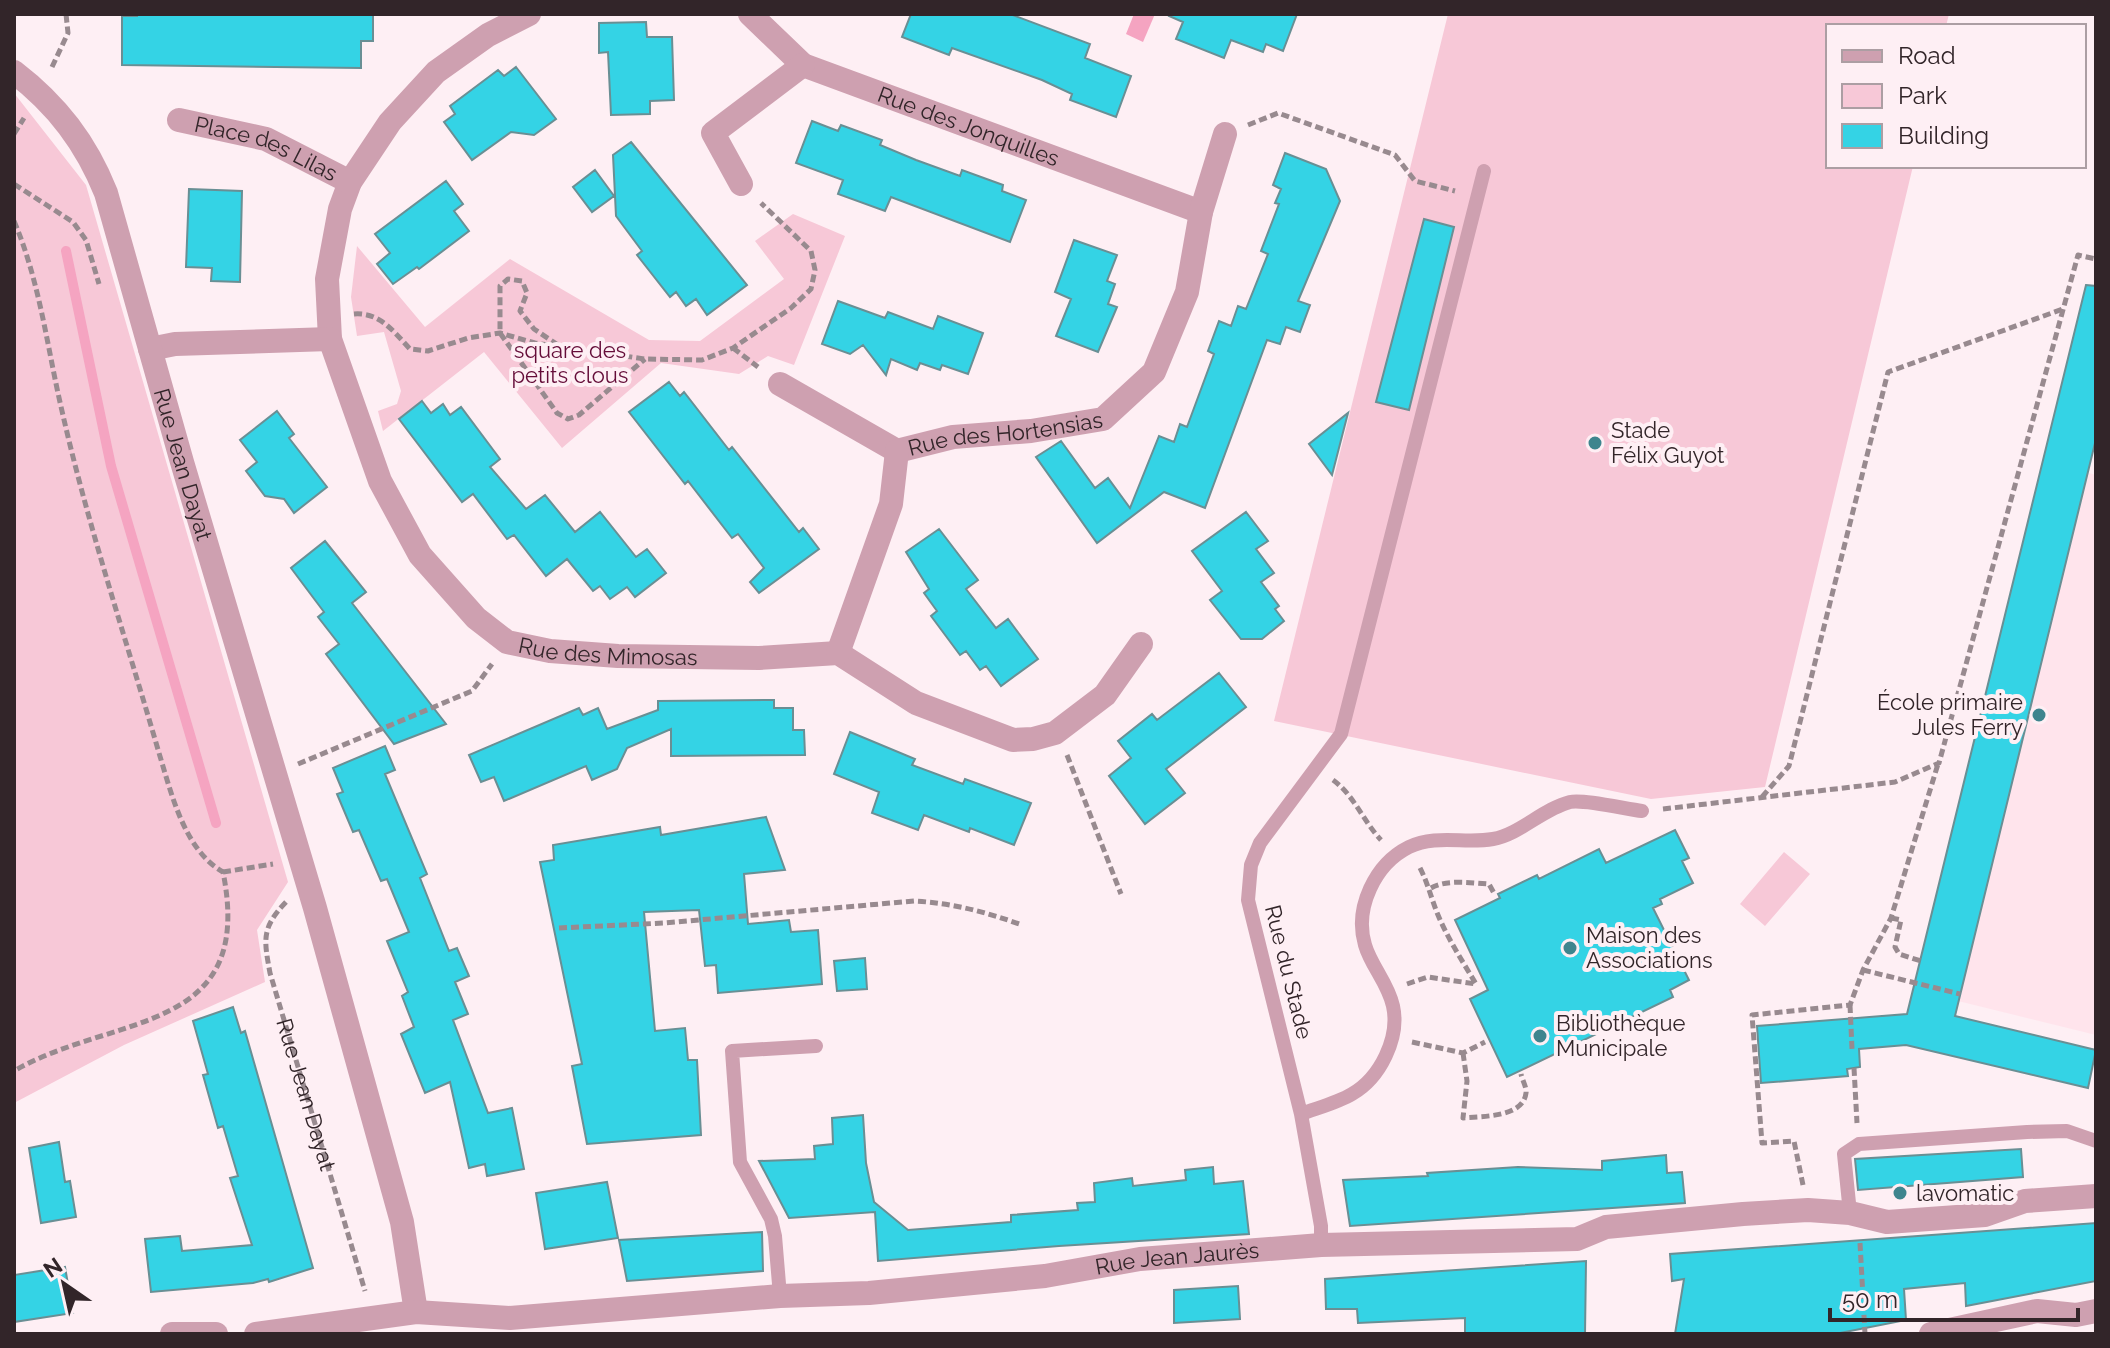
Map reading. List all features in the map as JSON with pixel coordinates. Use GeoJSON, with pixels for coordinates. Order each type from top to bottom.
{"type":"FeatureCollection","features":[{"type":"Feature","properties":{"kind":"street"},"geometry":{"type":"LineString","coordinates":[[150,349],[330,327],[327,279],[340,209],[350,182],[390,122],[436,72],[488,35],[529,14]]}},
{"type":"Feature","properties":{"kind":"street","name":"Rue des Jonquilles"},"geometry":{"type":"LineString","coordinates":[[750,14],[803,65],[1201,212]]}},
{"type":"Feature","properties":{"kind":"street"},"geometry":{"type":"LineString","coordinates":[[741,184],[713,133],[803,65]]}},
{"type":"Feature","properties":{"kind":"street","name":"Rue Jean Dayat"},"geometry":{"type":"LineString","coordinates":[[14,72],[68,123],[95,164],[116,226],[308,883],[402,1222],[416,1312]]}},
{"type":"Feature","properties":{"kind":"street","name":"Place des Lilas"},"geometry":{"type":"LineString","coordinates":[[179,120],[266,139],[350,182]]}},
{"type":"Feature","properties":{"kind":"street","name":"Rue des Hortensias"},"geometry":{"type":"LineString","coordinates":[[838,653],[891,504],[897,451],[953,437],[1031,431],[1103,419],[1154,372],[1187,292],[1201,212],[1225,134]]}},
{"type":"Feature","properties":{"kind":"street","name":"Rue des Mimosas"},"geometry":{"type":"LineString","coordinates":[[330,327],[380,481],[420,555],[476,618],[507,642],[550,651],[618,656],[759,658],[838,653]]}},
{"type":"Feature","properties":{"kind":"street"},"geometry":{"type":"LineString","coordinates":[[780,384],[897,451]]}},
{"type":"Feature","properties":{"kind":"street"},"geometry":{"type":"LineString","coordinates":[[838,653],[916,703],[1013,740],[1055,733],[1105,695],[1141,644]]}},
{"type":"Feature","properties":{"kind":"street","name":"Rue Jean Jaurès"},"geometry":{"type":"LineString","coordinates":[[256,1334],[416,1312],[510,1318],[780,1296],[884,1291],[1045,1276],[1140,1259],[1321,1245],[1577,1239],[1606,1227],[1808,1210],[1854,1214],[1887,1222],[1985,1215],[2025,1201],[2096,1196]]}},
{"type":"Feature","properties":{"kind":"street"},"geometry":{"type":"LineString","coordinates":[[1931,1334],[2037,1311],[2076,1315],[2096,1311]]}},
{"type":"Feature","properties":{"kind":"street"},"geometry":{"type":"LineString","coordinates":[[172,1334],[216,1334]]}},
{"type":"Feature","properties":{"kind":"lane"},"geometry":{"type":"LineString","coordinates":[[1477,197],[1484,171]]}},
{"type":"Feature","properties":{"kind":"lane","name":"Rue du Stade"},"geometry":{"type":"LineString","coordinates":[[1321,1245],[1321,1226],[1301,1114],[1248,900],[1248,882],[1260,843],[1341,734],[1477,197]]}},
{"type":"Feature","properties":{"kind":"lane"},"geometry":{"type":"LineString","coordinates":[[1301,1114],[1353,1094],[1380,1069],[1391,1037],[1393,1007],[1365,945],[1363,918],[1371,883],[1387,863],[1403,851],[1431,840],[1494,839],[1571,802],[1642,811]]}},
{"type":"Feature","properties":{"kind":"lane"},"geometry":{"type":"LineString","coordinates":[[780,1296],[771,1219],[740,1162],[732,1051],[816,1046]]}},
{"type":"Feature","properties":{"kind":"lane"},"geometry":{"type":"LineString","coordinates":[[1854,1214],[1844,1154],[1859,1144],[2040,1131],[2067,1131],[2096,1141]]}},
{"type":"Feature","properties":{"kind":"path"},"geometry":{"type":"LineString","coordinates":[[1225,134],[1278,113],[1395,155],[1415,181],[1477,197]]}},
{"type":"Feature","properties":{"kind":"path"},"geometry":{"type":"LineString","coordinates":[[14,184],[73,222],[86,240],[103,298]]}},
{"type":"Feature","properties":{"kind":"path"},"geometry":{"type":"LineString","coordinates":[[330,327],[365,313],[386,322],[410,349],[428,351],[468,338],[500,333],[535,343],[645,359],[702,360],[733,348],[791,308],[811,289],[815,270],[811,251],[741,184]]}},
{"type":"Feature","properties":{"kind":"path"},"geometry":{"type":"LineString","coordinates":[[14,221],[37,287],[75,461],[166,777],[191,839],[214,867],[223,872],[301,859]]}},
{"type":"Feature","properties":{"kind":"path"},"geometry":{"type":"LineString","coordinates":[[1852,1049],[1850,1005],[1863,970],[1891,918],[1939,763],[2078,255],[2096,259]]}},
{"type":"Feature","properties":{"kind":"path"},"geometry":{"type":"LineString","coordinates":[[563,347],[534,329],[520,311],[527,293],[522,281],[508,279],[500,286],[500,333],[557,413],[568,419],[579,415],[645,359]]}},
{"type":"Feature","properties":{"kind":"path"},"geometry":{"type":"LineString","coordinates":[[1762,797],[1789,766],[1888,372],[2063,309]]}},
{"type":"Feature","properties":{"kind":"path"},"geometry":{"type":"LineString","coordinates":[[275,774],[472,691],[507,642]]}},
{"type":"Feature","properties":{"kind":"path"},"geometry":{"type":"LineString","coordinates":[[1055,733],[1068,757],[1121,894]]}},
{"type":"Feature","properties":{"kind":"path"},"geometry":{"type":"LineString","coordinates":[[1642,811],[1895,782],[1939,763]]}},
{"type":"Feature","properties":{"kind":"path"},"geometry":{"type":"LineString","coordinates":[[1316,768],[1346,790],[1367,825],[1403,851],[1431,888],[1441,922],[1476,984],[1428,977],[1387,991]]}},
{"type":"Feature","properties":{"kind":"path"},"geometry":{"type":"LineString","coordinates":[[14,1071],[72,1045],[161,1016],[187,1002],[204,987],[216,972],[224,953],[227,890],[223,872]]}},
{"type":"Feature","properties":{"kind":"path","name":"Rue Jean Dayat"},"geometry":{"type":"LineString","coordinates":[[308,883],[277,911],[264,941],[274,988],[375,1319]]}},
{"type":"Feature","properties":{"kind":"path"},"geometry":{"type":"LineString","coordinates":[[1431,888],[1456,883],[1489,884],[1495,895]]}},
{"type":"Feature","properties":{"kind":"path"},"geometry":{"type":"LineString","coordinates":[[559,928],[664,923],[914,901],[945,903],[983,911],[1022,925]]}},
{"type":"Feature","properties":{"kind":"path"},"geometry":{"type":"LineString","coordinates":[[1891,918],[1901,920],[1895,947],[1899,954],[1921,961]]}},
{"type":"Feature","properties":{"kind":"path"},"geometry":{"type":"LineString","coordinates":[[1863,970],[1960,994]]}},
{"type":"Feature","properties":{"kind":"path"},"geometry":{"type":"LineString","coordinates":[[1808,1210],[1794,1141],[1762,1143],[1752,1015],[1850,1005]]}},
{"type":"Feature","properties":{"kind":"path"},"geometry":{"type":"LineString","coordinates":[[1391,1037],[1463,1053],[1485,1042]]}},
{"type":"Feature","properties":{"kind":"path"},"geometry":{"type":"LineString","coordinates":[[1463,1053],[1467,1081],[1463,1118],[1507,1113],[1521,1105],[1526,1093],[1521,1074]]}},
{"type":"Feature","properties":{"kind":"path"},"geometry":{"type":"LineString","coordinates":[[1854,1068],[1859,1144]]}},
{"type":"Feature","properties":{"kind":"path"},"geometry":{"type":"LineString","coordinates":[[1854,1214],[1865,1334]]}},
{"type":"Feature","properties":{"kind":"shaded area"},"geometry":{"type":"Polygon","coordinates":[[[1134,14],[1155,14],[1143,42],[1126,34],[1134,14]]]}},
{"type":"Feature","properties":{"kind":"shaded area","name":"École primaire Jules Ferry"},"geometry":{"type":"Polygon","coordinates":[[[2043,460],[2096,475],[2096,1035],[1958,1001],[2043,460]]]}},
{"type":"Feature","properties":{"kind":"green space","name":"Stade Félix Guyot"},"geometry":{"type":"Polygon","coordinates":[[[1448,14],[1949,14],[1946,24],[1826,24],[1826,168],[1913,168],[1765,787],[1651,799],[1274,721],[1448,14]]]}},
{"type":"Feature","properties":{"kind":"green space"},"geometry":{"type":"Polygon","coordinates":[[[14,93],[86,185],[288,882],[257,930],[265,982],[124,1045],[14,1103],[14,93]]]}},
{"type":"Feature","properties":{"kind":"green space","name":"square des petits clous"},"geometry":{"type":"Polygon","coordinates":[[[793,214],[845,236],[794,365],[768,356],[739,374],[661,363],[562,448],[484,352],[383,431],[378,411],[397,404],[401,391],[384,332],[357,336],[351,297],[357,246],[425,327],[510,259],[649,340],[700,341],[784,279],[755,241],[793,214]]]}},
{"type":"Feature","properties":{"kind":"green space"},"geometry":{"type":"Polygon","coordinates":[[[1784,852],[1810,874],[1765,926],[1740,904],[1784,852]]]}},
{"type":"Feature","properties":{"kind":"building"},"geometry":{"type":"Polygon","coordinates":[[[373,14],[373,41],[361,41],[361,68],[122,65],[122,16],[373,14]]]}},
{"type":"Feature","properties":{"kind":"building"},"geometry":{"type":"Polygon","coordinates":[[[911,14],[1010,14],[1090,44],[1085,58],[1131,76],[1116,117],[1070,100],[1072,94],[1042,80],[952,48],[949,55],[902,37],[911,14]]]}},
{"type":"Feature","properties":{"kind":"building"},"geometry":{"type":"Polygon","coordinates":[[[1170,14],[1297,14],[1283,51],[1266,44],[1263,52],[1231,40],[1224,58],[1176,39],[1183,22],[1170,14]]]}},
{"type":"Feature","properties":{"kind":"building"},"geometry":{"type":"Polygon","coordinates":[[[646,22],[647,37],[672,37],[674,100],[650,101],[650,114],[611,115],[608,52],[599,53],[599,23],[646,22]]]}},
{"type":"Feature","properties":{"kind":"building"},"geometry":{"type":"Polygon","coordinates":[[[516,67],[556,119],[534,135],[511,132],[472,160],[444,122],[455,114],[450,106],[498,70],[504,76],[516,67]]]}},
{"type":"Feature","properties":{"kind":"building"},"geometry":{"type":"Polygon","coordinates":[[[812,121],[838,131],[841,125],[882,140],[880,145],[916,160],[960,176],[962,170],[1003,185],[1002,191],[1026,200],[1010,242],[891,197],[885,211],[838,194],[843,180],[796,163],[812,121]]]}},
{"type":"Feature","properties":{"kind":"building"},"geometry":{"type":"Polygon","coordinates":[[[631,142],[747,285],[707,315],[696,299],[686,306],[676,292],[670,297],[637,255],[642,251],[616,216],[613,155],[631,142]]]}},
{"type":"Feature","properties":{"kind":"building"},"geometry":{"type":"Polygon","coordinates":[[[1285,153],[1326,169],[1340,201],[1298,301],[1310,305],[1300,332],[1286,327],[1280,344],[1267,340],[1205,508],[1164,492],[1097,543],[1036,457],[1061,441],[1095,488],[1108,478],[1130,508],[1159,436],[1174,442],[1180,424],[1187,427],[1214,354],[1208,351],[1219,321],[1231,326],[1238,306],[1246,309],[1268,254],[1261,251],[1279,204],[1275,203],[1281,189],[1273,185],[1285,153]]]}},
{"type":"Feature","properties":{"kind":"building"},"geometry":{"type":"Polygon","coordinates":[[[595,170],[614,196],[592,212],[573,187],[595,170]]]}},
{"type":"Feature","properties":{"kind":"building"},"geometry":{"type":"Polygon","coordinates":[[[446,181],[463,204],[454,211],[469,231],[419,269],[417,267],[393,284],[377,264],[390,253],[375,234],[446,181]]]}},
{"type":"Feature","properties":{"kind":"building"},"geometry":{"type":"Polygon","coordinates":[[[189,189],[242,191],[240,282],[211,281],[212,268],[186,267],[189,189]]]}},
{"type":"Feature","properties":{"kind":"building"},"geometry":{"type":"Polygon","coordinates":[[[1424,219],[1454,227],[1409,410],[1376,402],[1424,219]]]}},
{"type":"Feature","properties":{"kind":"building"},"geometry":{"type":"Polygon","coordinates":[[[1074,240],[1117,255],[1107,281],[1115,284],[1108,304],[1117,307],[1098,352],[1056,336],[1071,299],[1055,292],[1074,240]]]}},
{"type":"Feature","properties":{"kind":"building"},"geometry":{"type":"Polygon","coordinates":[[[2086,285],[2096,286],[2096,439],[1955,1016],[2096,1050],[2088,1088],[1906,1045],[1859,1049],[1860,1067],[1847,1069],[1848,1076],[1761,1083],[1757,1026],[1907,1014],[2086,285]]]}},
{"type":"Feature","properties":{"kind":"building"},"geometry":{"type":"Polygon","coordinates":[[[838,301],[885,318],[888,312],[933,329],[938,316],[983,333],[968,374],[942,365],[940,370],[920,363],[917,370],[891,359],[886,375],[863,345],[850,354],[822,344],[838,301]]]}},
{"type":"Feature","properties":{"kind":"building"},"geometry":{"type":"Polygon","coordinates":[[[669,382],[680,396],[684,392],[799,532],[803,528],[819,549],[759,593],[750,582],[764,568],[738,534],[732,538],[688,481],[685,484],[629,412],[669,382]]]}},
{"type":"Feature","properties":{"kind":"building"},"geometry":{"type":"Polygon","coordinates":[[[422,401],[431,413],[443,404],[450,415],[461,407],[500,459],[490,467],[526,509],[545,495],[575,532],[600,512],[636,557],[647,549],[666,573],[635,597],[627,587],[610,599],[600,586],[593,591],[567,559],[546,576],[514,535],[507,539],[473,494],[462,502],[399,419],[422,401]]]}},
{"type":"Feature","properties":{"kind":"building"},"geometry":{"type":"Polygon","coordinates":[[[277,411],[294,434],[289,438],[327,487],[294,513],[284,499],[265,496],[246,471],[257,462],[240,440],[277,411]]]}},
{"type":"Feature","properties":{"kind":"building"},"geometry":{"type":"Polygon","coordinates":[[[1348,413],[1332,475],[1309,444],[1348,413]]]}},
{"type":"Feature","properties":{"kind":"building"},"geometry":{"type":"Polygon","coordinates":[[[1246,512],[1268,541],[1256,549],[1274,573],[1261,582],[1279,606],[1275,609],[1284,621],[1262,639],[1241,639],[1210,600],[1222,591],[1192,551],[1246,512]]]}},
{"type":"Feature","properties":{"kind":"building"},"geometry":{"type":"Polygon","coordinates":[[[939,529],[978,580],[966,589],[996,628],[1008,619],[1038,659],[1001,686],[986,666],[980,670],[966,651],[960,655],[931,616],[937,611],[924,593],[929,589],[906,552],[939,529]]]}},
{"type":"Feature","properties":{"kind":"building"},"geometry":{"type":"Polygon","coordinates":[[[325,541],[366,592],[352,603],[446,724],[394,744],[326,654],[339,644],[318,617],[324,612],[291,568],[325,541]]]}},
{"type":"Feature","properties":{"kind":"building"},"geometry":{"type":"Polygon","coordinates":[[[1219,673],[1246,707],[1166,769],[1185,793],[1145,824],[1109,776],[1131,758],[1118,741],[1152,714],[1157,720],[1219,673]]]}},
{"type":"Feature","properties":{"kind":"building"},"geometry":{"type":"Polygon","coordinates":[[[774,700],[774,708],[793,708],[793,730],[804,730],[805,755],[671,756],[671,729],[627,748],[617,769],[592,780],[586,766],[504,801],[494,777],[481,782],[469,755],[579,708],[583,715],[598,708],[607,729],[658,710],[658,701],[774,700]]]}},
{"type":"Feature","properties":{"kind":"building"},"geometry":{"type":"Polygon","coordinates":[[[850,732],[915,759],[912,765],[963,784],[965,779],[1031,803],[1014,845],[924,815],[918,830],[872,813],[879,792],[834,774],[850,732]]]}},
{"type":"Feature","properties":{"kind":"building"},"geometry":{"type":"Polygon","coordinates":[[[385,746],[395,770],[385,774],[427,874],[420,878],[449,951],[457,948],[469,976],[455,982],[468,1014],[453,1020],[488,1113],[512,1108],[524,1169],[487,1176],[485,1164],[469,1168],[450,1082],[425,1093],[401,1034],[414,1027],[402,996],[408,992],[387,941],[409,932],[387,879],[381,881],[359,830],[353,832],[337,794],[343,792],[333,768],[385,746]]]}},
{"type":"Feature","properties":{"kind":"building"},"geometry":{"type":"Polygon","coordinates":[[[766,817],[785,870],[744,874],[748,924],[789,920],[791,932],[818,930],[822,984],[718,993],[716,965],[705,966],[699,910],[644,912],[655,1031],[685,1028],[688,1060],[697,1060],[701,1135],[587,1144],[572,1066],[582,1064],[540,862],[554,860],[553,845],[660,827],[661,835],[766,817]]]}},
{"type":"Feature","properties":{"kind":"building","name":"Maison des Associations"},"geometry":{"type":"Polygon","coordinates":[[[1675,830],[1689,858],[1682,861],[1693,883],[1660,899],[1662,904],[1653,908],[1689,980],[1670,990],[1673,997],[1507,1077],[1470,999],[1488,990],[1455,920],[1500,898],[1498,894],[1537,875],[1539,879],[1599,849],[1606,863],[1675,830]]]}},
{"type":"Feature","properties":{"kind":"building"},"geometry":{"type":"Polygon","coordinates":[[[865,958],[867,989],[837,991],[834,961],[865,958]]]}},
{"type":"Feature","properties":{"kind":"building"},"geometry":{"type":"Polygon","coordinates":[[[233,1007],[241,1033],[245,1031],[313,1268],[269,1282],[268,1279],[151,1292],[145,1239],[180,1236],[182,1251],[252,1245],[230,1178],[238,1176],[223,1126],[218,1128],[203,1075],[208,1074],[193,1021],[233,1007]]]}},
{"type":"Feature","properties":{"kind":"building"},"geometry":{"type":"Polygon","coordinates":[[[863,1115],[866,1163],[874,1202],[908,1230],[1011,1222],[1011,1215],[1078,1210],[1077,1203],[1095,1202],[1094,1183],[1132,1178],[1133,1186],[1186,1180],[1185,1170],[1213,1167],[1214,1184],[1243,1181],[1249,1234],[878,1261],[875,1212],[789,1218],[759,1161],[815,1159],[814,1146],[833,1144],[832,1118],[863,1115]]]}},
{"type":"Feature","properties":{"kind":"building"},"geometry":{"type":"Polygon","coordinates":[[[59,1142],[65,1182],[70,1181],[76,1217],[41,1223],[29,1148],[59,1142]]]}},
{"type":"Feature","properties":{"kind":"building"},"geometry":{"type":"Polygon","coordinates":[[[2021,1149],[2023,1177],[1858,1190],[1855,1159],[2021,1149]]]}},
{"type":"Feature","properties":{"kind":"building"},"geometry":{"type":"Polygon","coordinates":[[[1666,1155],[1667,1173],[1682,1172],[1685,1203],[1350,1226],[1343,1180],[1518,1167],[1602,1170],[1602,1161],[1666,1155]]]}},
{"type":"Feature","properties":{"kind":"building"},"geometry":{"type":"Polygon","coordinates":[[[607,1182],[618,1238],[545,1249],[536,1193],[607,1182]]]}},
{"type":"Feature","properties":{"kind":"building"},"geometry":{"type":"Polygon","coordinates":[[[2096,1223],[2096,1281],[1966,1306],[1965,1283],[1904,1289],[1906,1320],[1835,1334],[1675,1334],[1684,1279],[1672,1281],[1670,1254],[2096,1223]]]}},
{"type":"Feature","properties":{"kind":"building"},"geometry":{"type":"Polygon","coordinates":[[[762,1232],[763,1271],[627,1281],[619,1240],[762,1232]]]}},
{"type":"Feature","properties":{"kind":"building"},"geometry":{"type":"Polygon","coordinates":[[[1586,1261],[1585,1334],[1465,1334],[1465,1318],[1358,1323],[1357,1309],[1326,1309],[1325,1279],[1586,1261]]]}},
{"type":"Feature","properties":{"kind":"building"},"geometry":{"type":"Polygon","coordinates":[[[65,1267],[73,1313],[14,1322],[14,1275],[65,1267]]]}},
{"type":"Feature","properties":{"kind":"building"},"geometry":{"type":"Polygon","coordinates":[[[1238,1286],[1240,1319],[1174,1323],[1174,1290],[1238,1286]]]}},
{"type":"Feature","properties":{"kind":"waterway"},"geometry":{"type":"LineString","coordinates":[[66,251],[111,466],[216,823]]}},
{"type":"Feature","properties":{"kind":"place","name":"Stade Félix Guyot"},"geometry":{"type":"Point","coordinates":[1595,443]}},
{"type":"Feature","properties":{"kind":"place","name":"École primaire Jules Ferry"},"geometry":{"type":"Point","coordinates":[2039,715]}},
{"type":"Feature","properties":{"kind":"place","name":"Maison des Associations"},"geometry":{"type":"Point","coordinates":[1570,948]}},
{"type":"Feature","properties":{"kind":"place","name":"Bibliothèque Municipale"},"geometry":{"type":"Point","coordinates":[1540,1036]}},
{"type":"Feature","properties":{"kind":"place","name":"lavomatic"},"geometry":{"type":"Point","coordinates":[1900,1193]}}]}
